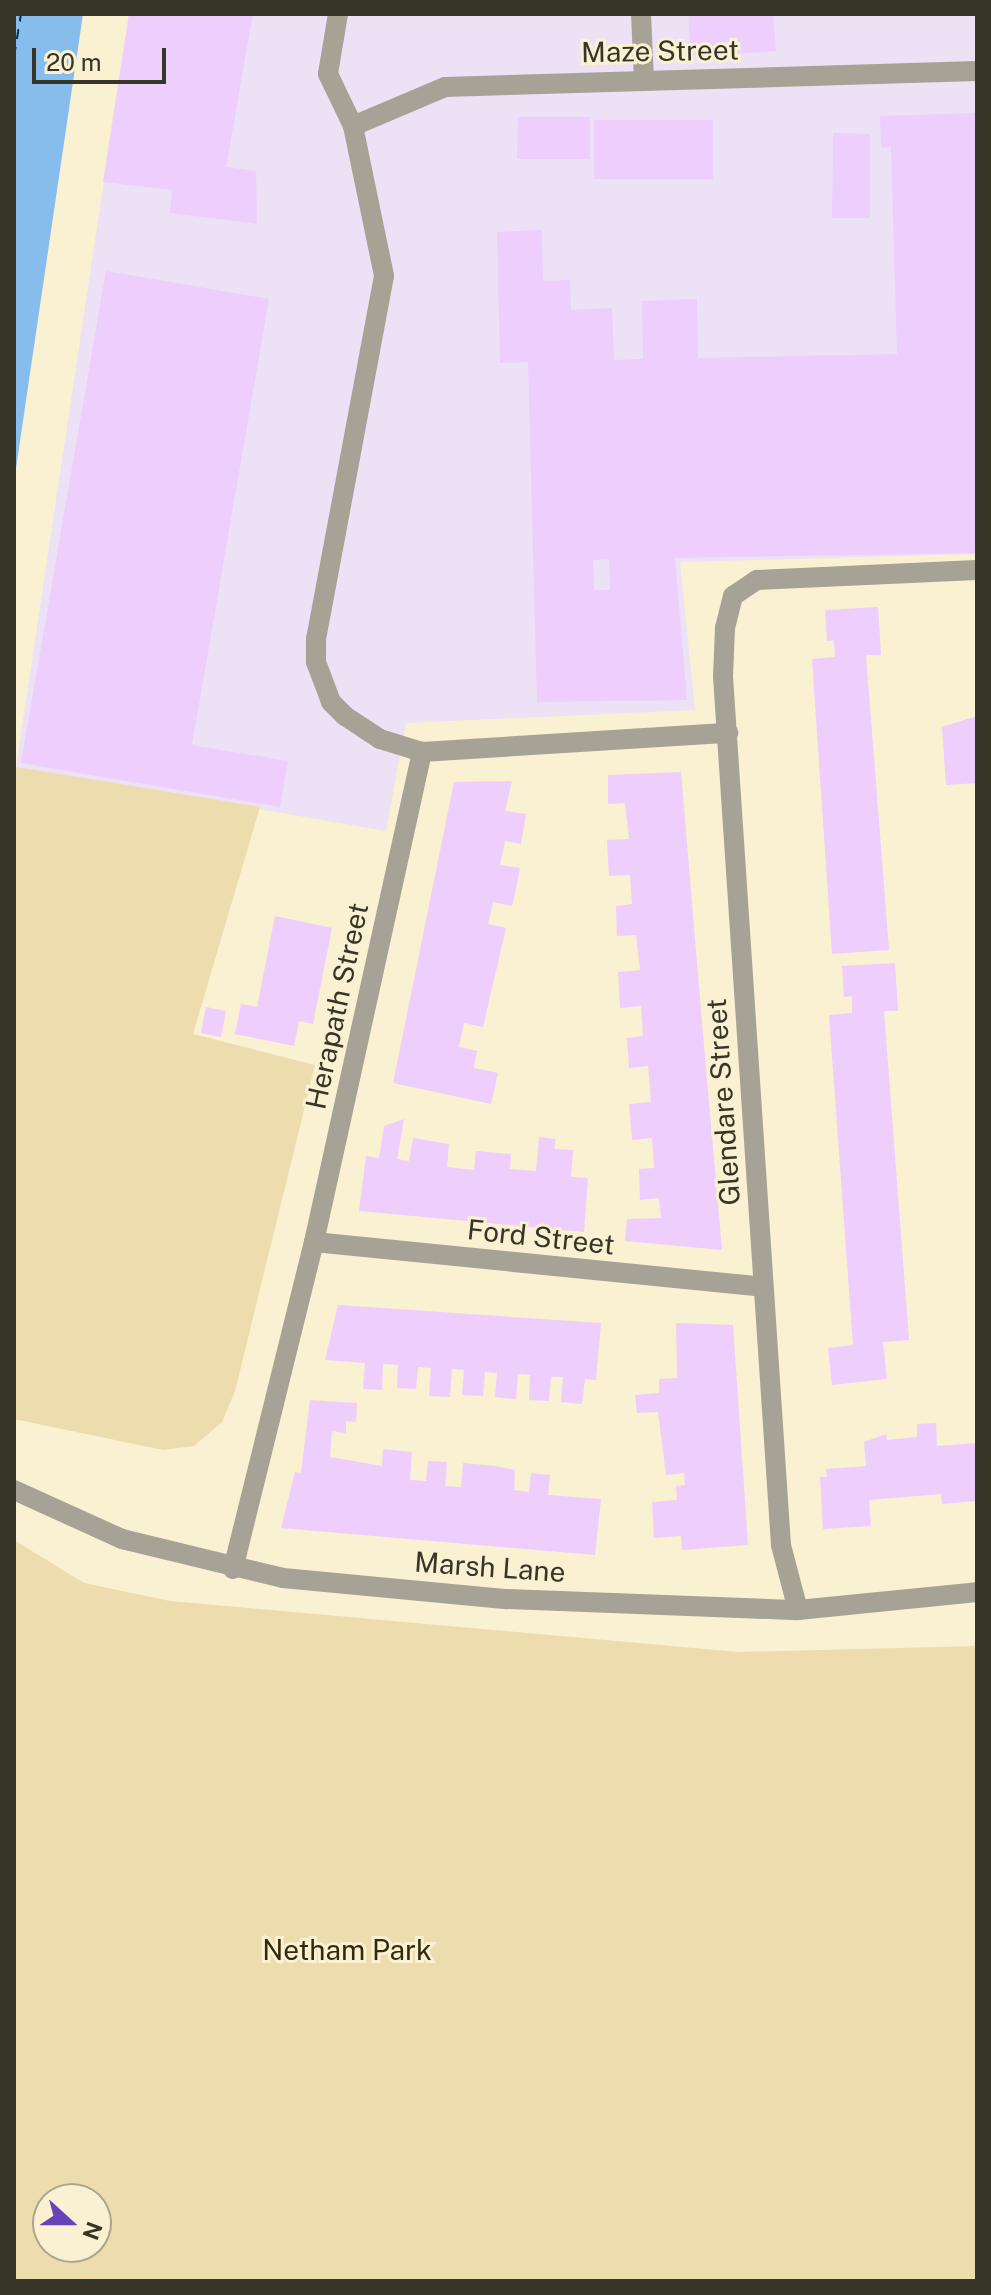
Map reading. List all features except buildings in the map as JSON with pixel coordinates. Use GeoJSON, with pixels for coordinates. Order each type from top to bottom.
{"type":"FeatureCollection","features":[{"type":"Feature","properties":{"kind":"street"},"geometry":{"type":"LineString","coordinates":[[338,14],[328,74],[353,126],[384,276],[316,639],[316,662],[331,702],[345,716],[380,739],[422,752],[728,733]]}},
{"type":"Feature","properties":{"kind":"street"},"geometry":{"type":"LineString","coordinates":[[641,14],[644,80]]}},
{"type":"Feature","properties":{"kind":"street","name":"Maze Street"},"geometry":{"type":"LineString","coordinates":[[353,126],[445,87],[977,71]]}},
{"type":"Feature","properties":{"kind":"street","name":"Glendare Street"},"geometry":{"type":"LineString","coordinates":[[798,1610],[781,1545],[728,733],[725,628],[737,590],[757,580],[977,570]]}},
{"type":"Feature","properties":{"kind":"street","name":"Herapath Street"},"geometry":{"type":"LineString","coordinates":[[233,1569],[314,1242],[422,752]]}},
{"type":"Feature","properties":{"kind":"street","name":"Ford Street"},"geometry":{"type":"LineString","coordinates":[[314,1242],[763,1287]]}},
{"type":"Feature","properties":{"kind":"street","name":"Marsh Lane"},"geometry":{"type":"LineString","coordinates":[[14,1490],[122,1539],[233,1569],[283,1578],[507,1599],[798,1610],[977,1592]]}},
{"type":"Feature","properties":{"kind":"shaded area"},"geometry":{"type":"Polygon","coordinates":[[[129,14],[977,14],[977,554],[680,562],[695,710],[406,723],[386,831],[16,767],[129,14]]]}},
{"type":"Feature","properties":{"kind":"green space"},"geometry":{"type":"Polygon","coordinates":[[[16,767],[260,807],[193,1034],[315,1065],[235,1391],[222,1422],[194,1446],[163,1450],[14,1419],[16,767]]]}},
{"type":"Feature","properties":{"kind":"green space","name":"Netham Park"},"geometry":{"type":"Polygon","coordinates":[[[14,1540],[84,1583],[170,1601],[738,1652],[977,1646],[977,2281],[14,2281],[14,1540]]]}},
{"type":"Feature","properties":{"kind":"water"},"geometry":{"type":"Polygon","coordinates":[[[14,14],[83,14],[14,482],[14,14]]]}},
{"type":"Feature","properties":{"kind":"ferry route"},"geometry":{"type":"LineString","coordinates":[[14,57],[21,14]]}}]}
